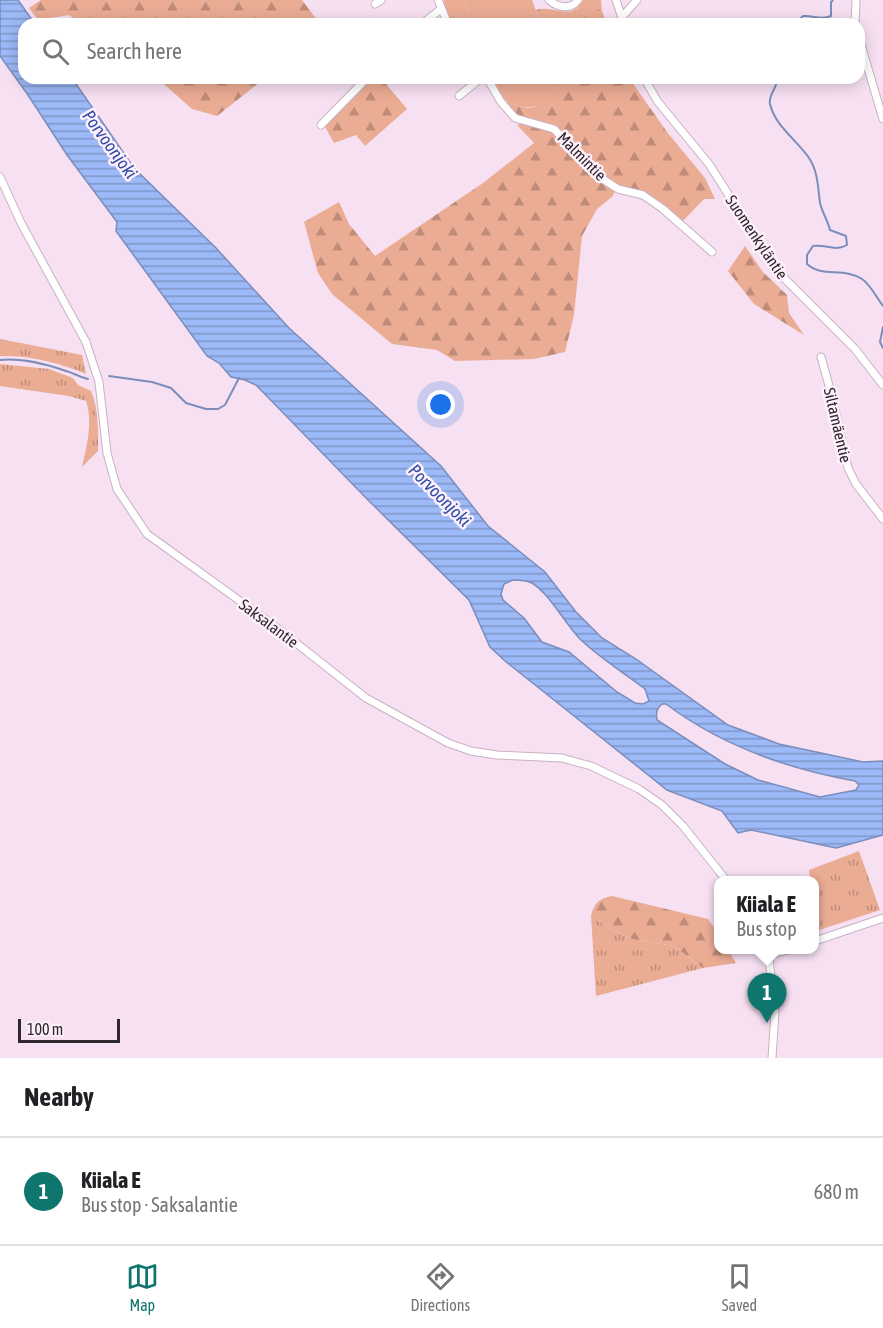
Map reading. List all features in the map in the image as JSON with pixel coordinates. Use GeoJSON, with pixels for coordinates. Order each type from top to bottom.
{"type":"FeatureCollection","features":[{"type":"Feature","properties":{"kind":"street"},"geometry":{"type":"LineString","coordinates":[[438,0],[445,18]]}},
{"type":"Feature","properties":{"kind":"street"},"geometry":{"type":"LineString","coordinates":[[549,0],[555,5],[566,7],[575,4],[578,0]]}},
{"type":"Feature","properties":{"kind":"street"},"geometry":{"type":"LineString","coordinates":[[616,0],[622,18]]}},
{"type":"Feature","properties":{"kind":"street"},"geometry":{"type":"LineString","coordinates":[[624,18],[637,0]]}},
{"type":"Feature","properties":{"kind":"street"},"geometry":{"type":"LineString","coordinates":[[855,18],[856,0]]}},
{"type":"Feature","properties":{"kind":"street"},"geometry":{"type":"LineString","coordinates":[[430,18],[441,9]]}},
{"type":"Feature","properties":{"kind":"street"},"geometry":{"type":"LineString","coordinates":[[865,58],[883,119]]}},
{"type":"Feature","properties":{"kind":"street"},"geometry":{"type":"LineString","coordinates":[[321,125],[362,84]]}},
{"type":"Feature","properties":{"kind":"street"},"geometry":{"type":"LineString","coordinates":[[459,96],[473,84]]}},
{"type":"Feature","properties":{"kind":"street","name":"Malmintie"},"geometry":{"type":"LineString","coordinates":[[490,84],[501,102],[515,118],[554,129],[598,176],[618,189],[644,195],[712,252]]}},
{"type":"Feature","properties":{"kind":"street","name":"Suomenkyläntie"},"geometry":{"type":"LineString","coordinates":[[648,84],[658,102],[709,164],[777,271],[855,349],[883,385]]}},
{"type":"Feature","properties":{"kind":"street","name":"Saksalantie"},"geometry":{"type":"LineString","coordinates":[[0,177],[21,223],[86,342],[99,382],[107,453],[117,489],[147,534],[272,624],[366,698],[448,743],[471,751],[497,755],[562,758],[591,766],[639,789],[662,805],[683,826],[723,876]]}},
{"type":"Feature","properties":{"kind":"street","name":"Siltamäentie"},"geometry":{"type":"LineString","coordinates":[[821,357],[848,468],[856,484],[883,519]]}},
{"type":"Feature","properties":{"kind":"street"},"geometry":{"type":"LineString","coordinates":[[819,940],[883,918]]}},
{"type":"Feature","properties":{"kind":"street"},"geometry":{"type":"LineString","coordinates":[[769,954],[775,1012],[772,1058]]}},
{"type":"Feature","properties":{"kind":"green space"},"geometry":{"type":"Polygon","coordinates":[[[41,0],[302,0],[316,18],[73,18],[69,15],[36,18],[29,8],[41,0]]]}},
{"type":"Feature","properties":{"kind":"green space"},"geometry":{"type":"Polygon","coordinates":[[[444,0],[464,0],[471,18],[461,18],[458,11],[447,15],[443,5],[444,0]]]}},
{"type":"Feature","properties":{"kind":"green space"},"geometry":{"type":"Polygon","coordinates":[[[464,0],[532,0],[539,18],[471,18],[464,0]]]}},
{"type":"Feature","properties":{"kind":"green space"},"geometry":{"type":"Polygon","coordinates":[[[583,0],[601,0],[602,11],[583,4],[572,12],[583,0]]]}},
{"type":"Feature","properties":{"kind":"green space"},"geometry":{"type":"Polygon","coordinates":[[[583,3],[602,11],[605,18],[539,18],[536,10],[549,9],[567,12],[578,8],[583,3]]]}},
{"type":"Feature","properties":{"kind":"green space"},"geometry":{"type":"Polygon","coordinates":[[[458,11],[461,18],[448,18],[447,15],[458,11]]]}},
{"type":"Feature","properties":{"kind":"green space"},"geometry":{"type":"Polygon","coordinates":[[[164,84],[257,84],[217,116],[192,109],[164,84]]]}},
{"type":"Feature","properties":{"kind":"green space"},"geometry":{"type":"Polygon","coordinates":[[[365,84],[386,84],[407,109],[365,146],[356,135],[334,143],[324,125],[365,84]]]}},
{"type":"Feature","properties":{"kind":"green space"},"geometry":{"type":"Polygon","coordinates":[[[496,84],[561,84],[547,101],[528,107],[508,102],[496,84]]]}},
{"type":"Feature","properties":{"kind":"green space"},"geometry":{"type":"Polygon","coordinates":[[[561,84],[633,84],[667,132],[705,178],[715,199],[704,199],[682,222],[646,193],[621,187],[601,176],[555,125],[520,116],[506,105],[507,101],[524,107],[539,105],[561,84]]]}},
{"type":"Feature","properties":{"kind":"green space"},"geometry":{"type":"Polygon","coordinates":[[[524,123],[548,128],[599,181],[615,190],[613,196],[597,209],[582,236],[574,315],[565,352],[534,359],[455,361],[437,350],[392,344],[332,294],[318,273],[304,222],[339,202],[349,224],[375,256],[483,183],[534,143],[517,125],[524,123]]]}},
{"type":"Feature","properties":{"kind":"green space"},"geometry":{"type":"Polygon","coordinates":[[[745,246],[763,272],[787,295],[789,313],[804,335],[754,304],[728,271],[745,246]]]}},
{"type":"Feature","properties":{"kind":"green space"},"geometry":{"type":"Polygon","coordinates":[[[0,339],[82,355],[86,374],[44,360],[0,356],[0,339]]]}},
{"type":"Feature","properties":{"kind":"green space"},"geometry":{"type":"Polygon","coordinates":[[[0,364],[49,369],[73,378],[78,385],[91,391],[97,413],[98,451],[82,467],[89,425],[86,401],[69,396],[0,386],[0,364]]]}},
{"type":"Feature","properties":{"kind":"green space"},"geometry":{"type":"Polygon","coordinates":[[[859,851],[880,910],[819,930],[819,876],[810,876],[809,870],[859,851]]]}},
{"type":"Feature","properties":{"kind":"green space"},"geometry":{"type":"Polygon","coordinates":[[[612,896],[708,919],[714,928],[714,954],[730,954],[736,963],[703,968],[674,946],[632,939],[612,930],[591,915],[594,907],[604,898],[612,896]]]}},
{"type":"Feature","properties":{"kind":"green space"},"geometry":{"type":"Polygon","coordinates":[[[591,915],[612,930],[632,939],[674,946],[703,968],[596,996],[591,915]]]}},
{"type":"Feature","properties":{"kind":"water"},"geometry":{"type":"Polygon","coordinates":[[[0,0],[18,0],[31,18],[18,18],[18,81],[0,56],[0,0]]]}},
{"type":"Feature","properties":{"kind":"water","name":"Porvoonjoki"},"geometry":{"type":"Polygon","coordinates":[[[20,84],[76,84],[134,168],[216,248],[289,328],[441,466],[488,526],[545,572],[576,612],[602,638],[636,659],[728,725],[779,744],[863,762],[883,761],[883,835],[836,848],[751,830],[738,833],[722,811],[667,790],[505,661],[490,647],[469,600],[256,385],[231,377],[219,363],[207,356],[116,231],[117,222],[67,155],[20,84]],[[520,580],[504,584],[501,594],[503,600],[524,618],[542,642],[569,652],[617,692],[635,703],[643,704],[649,701],[645,689],[581,640],[539,588],[532,583],[520,580]],[[662,704],[657,711],[657,720],[725,764],[758,780],[820,797],[856,790],[859,785],[855,781],[805,770],[756,754],[710,732],[666,704],[662,704]]]}},
{"type":"Feature","properties":{"kind":"waterway"},"geometry":{"type":"LineString","coordinates":[[824,18],[831,16],[833,0]]}},
{"type":"Feature","properties":{"kind":"waterway"},"geometry":{"type":"LineString","coordinates":[[801,18],[803,16],[824,18]]}},
{"type":"Feature","properties":{"kind":"waterway"},"geometry":{"type":"LineString","coordinates":[[776,84],[770,100],[773,112],[781,126],[812,163],[820,203],[830,230],[846,236],[847,245],[843,247],[813,246],[807,255],[807,264],[819,271],[855,275],[865,281],[883,306]]}},
{"type":"Feature","properties":{"kind":"waterway"},"geometry":{"type":"LineString","coordinates":[[883,327],[880,342],[883,348]]}},
{"type":"Feature","properties":{"kind":"waterway"},"geometry":{"type":"LineString","coordinates":[[0,360],[42,364],[88,379]]}},
{"type":"Feature","properties":{"kind":"waterway"},"geometry":{"type":"LineString","coordinates":[[109,376],[152,382],[171,388],[186,403],[206,409],[218,409],[225,405],[239,378]]}},
{"type":"Feature","properties":{"kind":"place","name":"Kiiala E"},"geometry":{"type":"Point","coordinates":[767,1023]}}]}
